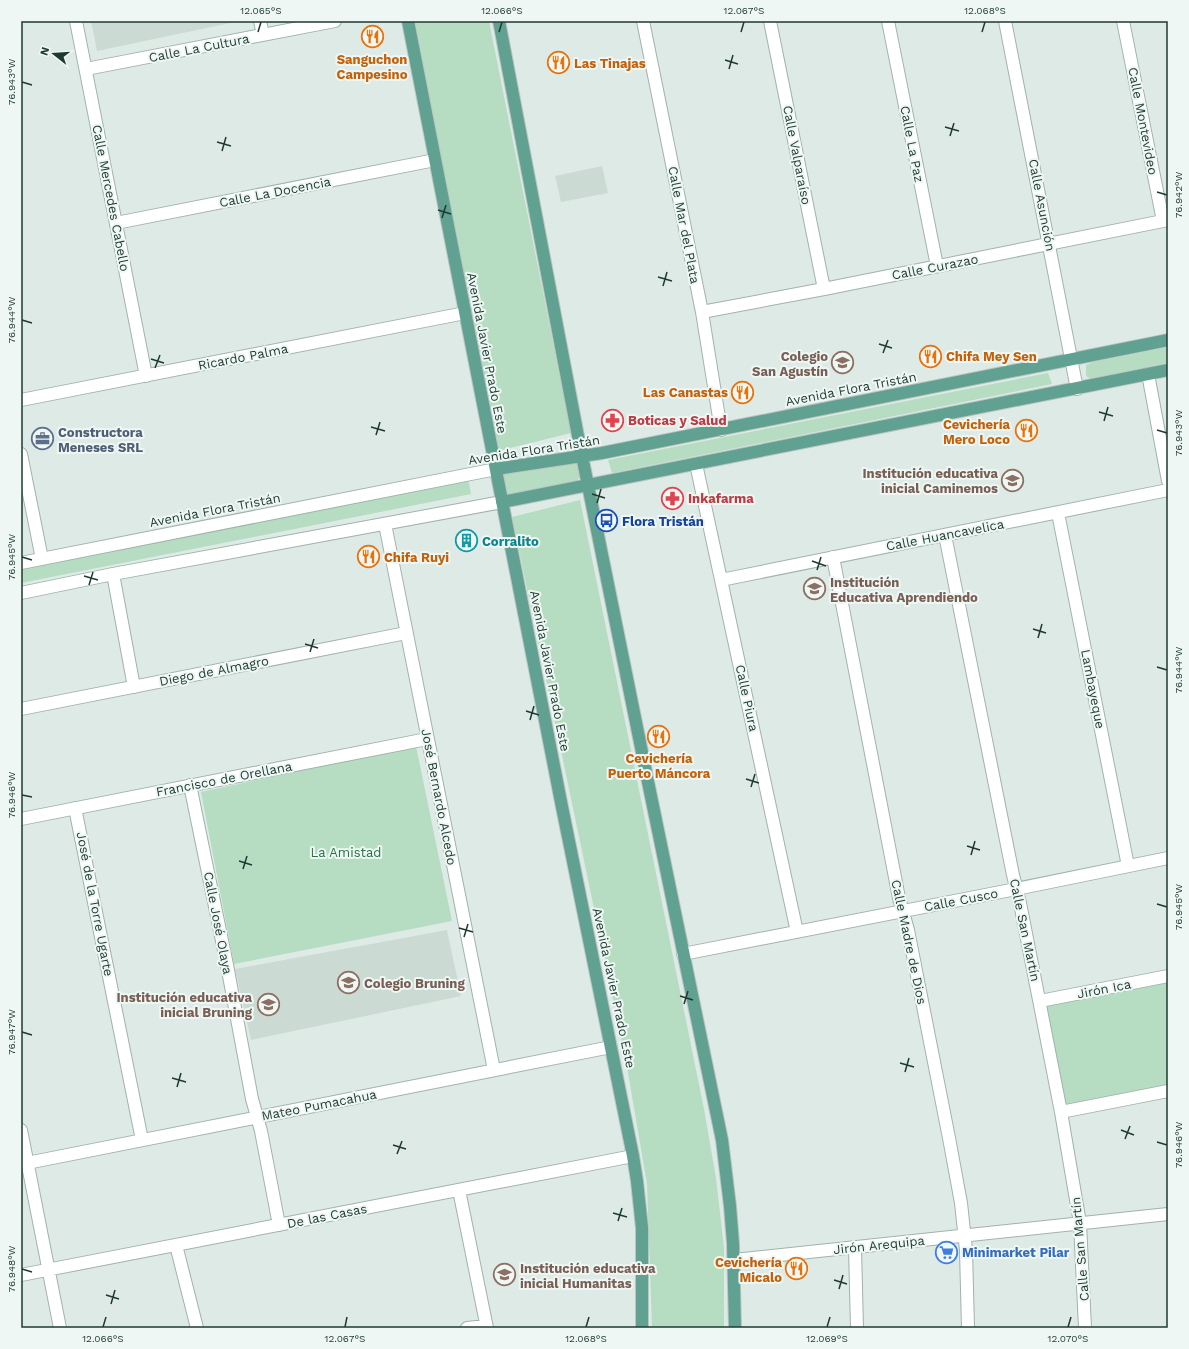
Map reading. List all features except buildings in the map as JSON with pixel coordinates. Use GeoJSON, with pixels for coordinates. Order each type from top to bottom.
{"type":"FeatureCollection","features":[{"type":"Feature","properties":{"kind":"main road","name":"Avenida Javier Prado Este"},"geometry":{"type":"LineString","coordinates":[[408,21],[502,502],[633,1156],[642,1235],[642,1328]]}},
{"type":"Feature","properties":{"kind":"main road"},"geometry":{"type":"LineString","coordinates":[[499,21],[582,456],[722,1140],[730,1206],[734,1260],[735,1328]]}},
{"type":"Feature","properties":{"kind":"main road","name":"Avenida Flora Tristán"},"geometry":{"type":"LineString","coordinates":[[496,469],[602,453],[1168,340]]}},
{"type":"Feature","properties":{"kind":"main road"},"geometry":{"type":"LineString","coordinates":[[502,502],[1168,370]]}},
{"type":"Feature","properties":{"kind":"street","name":"Calle Mercedes Cabello"},"geometry":{"type":"LineString","coordinates":[[76,21],[146,376]]}},
{"type":"Feature","properties":{"kind":"street"},"geometry":{"type":"LineString","coordinates":[[260,21],[263,35]]}},
{"type":"Feature","properties":{"kind":"street","name":"Calle La Cultura"},"geometry":{"type":"LineString","coordinates":[[86,69],[335,21]]}},
{"type":"Feature","properties":{"kind":"street","name":"Calle Mar del Plata"},"geometry":{"type":"LineString","coordinates":[[643,21],[702,312],[721,430]]}},
{"type":"Feature","properties":{"kind":"street","name":"Calle Valparaíso"},"geometry":{"type":"LineString","coordinates":[[770,21],[824,289]]}},
{"type":"Feature","properties":{"kind":"street","name":"Calle La Paz"},"geometry":{"type":"LineString","coordinates":[[888,21],[937,266]]}},
{"type":"Feature","properties":{"kind":"street","name":"Calle Asunción"},"geometry":{"type":"LineString","coordinates":[[1005,21],[1050,244],[1077,389]]}},
{"type":"Feature","properties":{"kind":"street","name":"Calle Montevideo"},"geometry":{"type":"LineString","coordinates":[[1123,21],[1166,220]]}},
{"type":"Feature","properties":{"kind":"street","name":"Calle La Docencia"},"geometry":{"type":"LineString","coordinates":[[116,223],[435,160]]}},
{"type":"Feature","properties":{"kind":"street","name":"Calle Curazao"},"geometry":{"type":"LineString","coordinates":[[702,312],[1166,220]]}},
{"type":"Feature","properties":{"kind":"street","name":"Ricardo Palma"},"geometry":{"type":"LineString","coordinates":[[21,400],[465,313]]}},
{"type":"Feature","properties":{"kind":"street"},"geometry":{"type":"LineString","coordinates":[[1148,374],[1168,481]]}},
{"type":"Feature","properties":{"kind":"street"},"geometry":{"type":"LineString","coordinates":[[21,454],[42,559]]}},
{"type":"Feature","properties":{"kind":"street","name":"Calle Piura"},"geometry":{"type":"LineString","coordinates":[[696,464],[797,932]]}},
{"type":"Feature","properties":{"kind":"street","name":"Avenida Flora Tristán"},"geometry":{"type":"LineString","coordinates":[[21,563],[496,469]]}},
{"type":"Feature","properties":{"kind":"street","name":"Calle Huancavelica"},"geometry":{"type":"LineString","coordinates":[[721,580],[1168,490]]}},
{"type":"Feature","properties":{"kind":"street"},"geometry":{"type":"LineString","coordinates":[[21,593],[113,574],[502,502]]}},
{"type":"Feature","properties":{"kind":"street","name":"Lambayeque"},"geometry":{"type":"LineString","coordinates":[[1058,513],[1128,866]]}},
{"type":"Feature","properties":{"kind":"street","name":"José Bernardo Alcedo"},"geometry":{"type":"LineString","coordinates":[[385,524],[494,1070]]}},
{"type":"Feature","properties":{"kind":"street","name":"Calle San Martín"},"geometry":{"type":"LineString","coordinates":[[945,535],[1012,875],[1040,1001],[1061,1112],[1080,1223],[1085,1328]]}},
{"type":"Feature","properties":{"kind":"street","name":"Calle Madre de Dios"},"geometry":{"type":"LineString","coordinates":[[833,557],[961,1203],[966,1250],[968,1328]]}},
{"type":"Feature","properties":{"kind":"street"},"geometry":{"type":"LineString","coordinates":[[113,574],[134,686]]}},
{"type":"Feature","properties":{"kind":"street","name":"Diego de Almagro"},"geometry":{"type":"LineString","coordinates":[[21,709],[406,633]]}},
{"type":"Feature","properties":{"kind":"street","name":"Francisco de Orellana"},"geometry":{"type":"LineString","coordinates":[[21,819],[428,739]]}},
{"type":"Feature","properties":{"kind":"street","name":"Calle José Olaya"},"geometry":{"type":"LineString","coordinates":[[190,785],[252,1099],[261,1131],[279,1225]]}},
{"type":"Feature","properties":{"kind":"street","name":"José de la Torre Ugarte"},"geometry":{"type":"LineString","coordinates":[[75,808],[142,1140]]}},
{"type":"Feature","properties":{"kind":"street","name":"Calle Cusco"},"geometry":{"type":"LineString","coordinates":[[683,954],[1168,858]]}},
{"type":"Feature","properties":{"kind":"street","name":"Jirón Ica"},"geometry":{"type":"LineString","coordinates":[[1040,1001],[1168,976]]}},
{"type":"Feature","properties":{"kind":"street","name":"Mateo Pumacahua"},"geometry":{"type":"LineString","coordinates":[[28,1163],[611,1047]]}},
{"type":"Feature","properties":{"kind":"street"},"geometry":{"type":"LineString","coordinates":[[1061,1112],[1168,1091]]}},
{"type":"Feature","properties":{"kind":"street"},"geometry":{"type":"LineString","coordinates":[[21,1130],[60,1328]]}},
{"type":"Feature","properties":{"kind":"street","name":"De las Casas"},"geometry":{"type":"LineString","coordinates":[[21,1275],[633,1156]]}},
{"type":"Feature","properties":{"kind":"street"},"geometry":{"type":"LineString","coordinates":[[459,1190],[486,1327],[467,1328]]}},
{"type":"Feature","properties":{"kind":"street","name":"Jirón Arequipa"},"geometry":{"type":"LineString","coordinates":[[734,1260],[1168,1214]]}},
{"type":"Feature","properties":{"kind":"street"},"geometry":{"type":"LineString","coordinates":[[176,1245],[197,1328]]}},
{"type":"Feature","properties":{"kind":"street"},"geometry":{"type":"LineString","coordinates":[[855,1248],[857,1328]]}},
{"type":"Feature","properties":{"kind":"shaded area"},"geometry":{"type":"Polygon","coordinates":[[[91,21],[240,21],[97,51],[91,21]]]}},
{"type":"Feature","properties":{"kind":"shaded area"},"geometry":{"type":"Polygon","coordinates":[[[602,166],[608,193],[561,202],[555,176],[602,166]]]}},
{"type":"Feature","properties":{"kind":"shaded area","name":"Colegio Bruning"},"geometry":{"type":"Polygon","coordinates":[[[447,930],[461,996],[251,1040],[235,969],[447,930]]]}},
{"type":"Feature","properties":{"kind":"green space"},"geometry":{"type":"Polygon","coordinates":[[[415,21],[489,21],[571,433],[498,451],[415,21]]]}},
{"type":"Feature","properties":{"kind":"green space"},"geometry":{"type":"Polygon","coordinates":[[[1168,347],[1168,363],[1091,379],[1086,376],[1086,365],[1093,362],[1168,347]]]}},
{"type":"Feature","properties":{"kind":"green space"},"geometry":{"type":"Polygon","coordinates":[[[1048,373],[1052,384],[612,473],[608,460],[1048,373]]]}},
{"type":"Feature","properties":{"kind":"green space"},"geometry":{"type":"Polygon","coordinates":[[[580,462],[580,475],[577,482],[510,495],[499,489],[498,475],[510,471],[580,462]]]}},
{"type":"Feature","properties":{"kind":"green space"},"geometry":{"type":"Polygon","coordinates":[[[468,478],[471,494],[21,583],[21,565],[468,478]]]}},
{"type":"Feature","properties":{"kind":"green space"},"geometry":{"type":"Polygon","coordinates":[[[580,500],[704,1109],[716,1178],[724,1248],[724,1328],[652,1328],[647,1184],[626,1061],[512,517],[580,500]]]}},
{"type":"Feature","properties":{"kind":"green space","name":"La Amistad"},"geometry":{"type":"Polygon","coordinates":[[[416,746],[452,921],[234,964],[201,792],[416,746]]]}},
{"type":"Feature","properties":{"kind":"green space"},"geometry":{"type":"Polygon","coordinates":[[[1168,982],[1168,1085],[1065,1106],[1044,1006],[1168,982]]]}},
{"type":"Feature","properties":{"kind":"place","name":"Sanguchon Campesino"},"geometry":{"type":"Point","coordinates":[372,37]}},
{"type":"Feature","properties":{"kind":"place","name":"Las Tinajas"},"geometry":{"type":"Point","coordinates":[558,63]}},
{"type":"Feature","properties":{"kind":"place","name":"Chifa Mey Sen"},"geometry":{"type":"Point","coordinates":[930,356]}},
{"type":"Feature","properties":{"kind":"place","name":"Colegio San Agustín"},"geometry":{"type":"Point","coordinates":[843,363]}},
{"type":"Feature","properties":{"kind":"place","name":"Las Canastas"},"geometry":{"type":"Point","coordinates":[743,392]}},
{"type":"Feature","properties":{"kind":"place","name":"Boticas y Salud"},"geometry":{"type":"Point","coordinates":[612,420]}},
{"type":"Feature","properties":{"kind":"place","name":"Cevichería Mero Loco"},"geometry":{"type":"Point","coordinates":[1026,431]}},
{"type":"Feature","properties":{"kind":"place","name":"Constructora Meneses SRL"},"geometry":{"type":"Point","coordinates":[42,439]}},
{"type":"Feature","properties":{"kind":"place","name":"Institución educativa inicial Caminemos"},"geometry":{"type":"Point","coordinates":[1013,480]}},
{"type":"Feature","properties":{"kind":"place","name":"Inkafarma"},"geometry":{"type":"Point","coordinates":[673,498]}},
{"type":"Feature","properties":{"kind":"place","name":"Flora Tristán"},"geometry":{"type":"Point","coordinates":[607,521]}},
{"type":"Feature","properties":{"kind":"place","name":"Corralito"},"geometry":{"type":"Point","coordinates":[466,541]}},
{"type":"Feature","properties":{"kind":"place","name":"Chifa Ruyi"},"geometry":{"type":"Point","coordinates":[369,557]}},
{"type":"Feature","properties":{"kind":"place","name":"Institución Educativa Aprendiendo"},"geometry":{"type":"Point","coordinates":[814,589]}},
{"type":"Feature","properties":{"kind":"place","name":"Cevichería Puerto Máncora"},"geometry":{"type":"Point","coordinates":[659,736]}},
{"type":"Feature","properties":{"kind":"place","name":"Colegio Bruning"},"geometry":{"type":"Point","coordinates":[348,983]}},
{"type":"Feature","properties":{"kind":"place","name":"Institución educativa inicial Bruning"},"geometry":{"type":"Point","coordinates":[268,1004]}},
{"type":"Feature","properties":{"kind":"place","name":"Minimarket Pilar"},"geometry":{"type":"Point","coordinates":[946,1252]}},
{"type":"Feature","properties":{"kind":"place","name":"Cevichería Micalo"},"geometry":{"type":"Point","coordinates":[797,1269]}},
{"type":"Feature","properties":{"kind":"place","name":"Institución educativa inicial Humanitas"},"geometry":{"type":"Point","coordinates":[505,1275]}}]}
